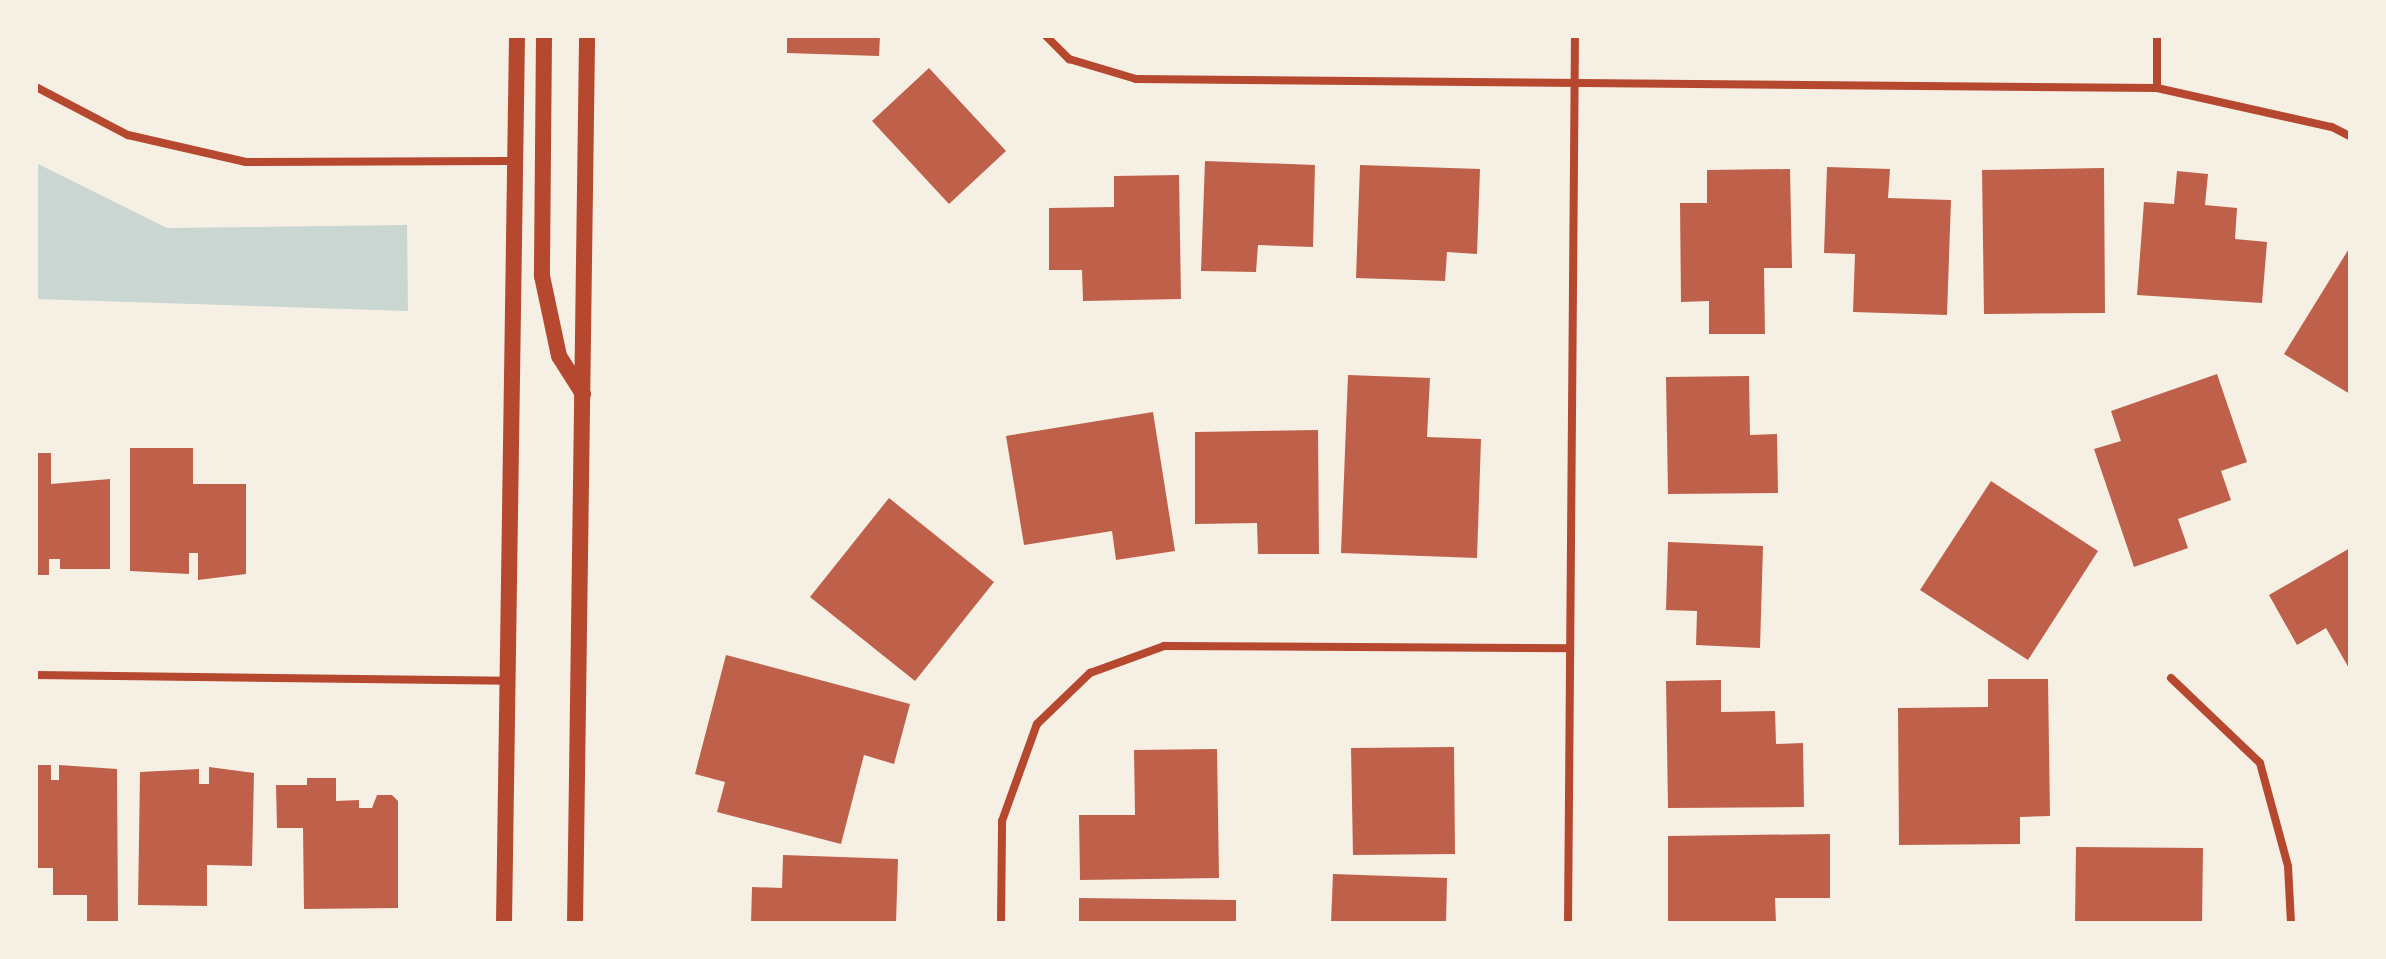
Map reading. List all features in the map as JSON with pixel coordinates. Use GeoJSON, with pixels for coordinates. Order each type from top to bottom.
{"type":"FeatureCollection","features":[{"type":"Feature","properties":{"kind":"main road"},"geometry":{"type":"LineString","coordinates":[[504,923],[517,36]]}},
{"type":"Feature","properties":{"kind":"main road"},"geometry":{"type":"LineString","coordinates":[[544,36],[542,276],[559,356],[584,395]]}},
{"type":"Feature","properties":{"kind":"main road"},"geometry":{"type":"LineString","coordinates":[[575,923],[587,36]]}},
{"type":"Feature","properties":{"kind":"street"},"geometry":{"type":"LineString","coordinates":[[1046,36],[1069,59],[1136,79],[2157,88],[2332,127],[2350,136]]}},
{"type":"Feature","properties":{"kind":"street"},"geometry":{"type":"LineString","coordinates":[[1568,923],[1575,36]]}},
{"type":"Feature","properties":{"kind":"street"},"geometry":{"type":"LineString","coordinates":[[2157,36],[2157,88]]}},
{"type":"Feature","properties":{"kind":"street"},"geometry":{"type":"LineString","coordinates":[[36,87],[128,135],[246,162],[515,161]]}},
{"type":"Feature","properties":{"kind":"street"},"geometry":{"type":"LineString","coordinates":[[1001,923],[1002,821],[1037,724],[1090,673],[1164,646],[1570,648]]}},
{"type":"Feature","properties":{"kind":"street"},"geometry":{"type":"LineString","coordinates":[[36,675],[508,681]]}},
{"type":"Feature","properties":{"kind":"street"},"geometry":{"type":"LineString","coordinates":[[2171,678],[2260,763],[2288,866],[2291,923]]}},
{"type":"Feature","properties":{"kind":"shaded area"},"geometry":{"type":"Polygon","coordinates":[[[36,163],[167,228],[407,225],[408,311],[36,299],[36,163]]]}},
{"type":"Feature","properties":{"kind":"building"},"geometry":{"type":"Polygon","coordinates":[[[787,36],[880,36],[879,56],[787,53],[787,36]]]}},
{"type":"Feature","properties":{"kind":"building"},"geometry":{"type":"Polygon","coordinates":[[[929,68],[1006,151],[949,204],[872,121],[929,68]]]}},
{"type":"Feature","properties":{"kind":"building"},"geometry":{"type":"Polygon","coordinates":[[[1205,161],[1315,165],[1313,247],[1258,245],[1256,272],[1201,271],[1205,161]]]}},
{"type":"Feature","properties":{"kind":"building"},"geometry":{"type":"Polygon","coordinates":[[[1360,165],[1480,169],[1477,254],[1447,252],[1445,281],[1356,278],[1360,165]]]}},
{"type":"Feature","properties":{"kind":"building"},"geometry":{"type":"Polygon","coordinates":[[[1827,167],[1890,169],[1888,198],[1951,200],[1947,315],[1853,312],[1855,254],[1824,253],[1827,167]]]}},
{"type":"Feature","properties":{"kind":"building"},"geometry":{"type":"Polygon","coordinates":[[[2104,168],[2105,313],[1984,314],[1982,170],[2104,168]]]}},
{"type":"Feature","properties":{"kind":"building"},"geometry":{"type":"Polygon","coordinates":[[[1790,169],[1792,268],[1764,268],[1765,334],[1709,334],[1709,301],[1681,302],[1680,203],[1707,203],[1707,170],[1790,169]]]}},
{"type":"Feature","properties":{"kind":"building"},"geometry":{"type":"Polygon","coordinates":[[[2177,171],[2208,174],[2205,205],[2237,208],[2235,239],[2267,242],[2262,303],[2137,295],[2144,202],[2174,204],[2177,171]]]}},
{"type":"Feature","properties":{"kind":"building"},"geometry":{"type":"Polygon","coordinates":[[[1179,175],[1181,299],[1083,301],[1082,270],[1049,270],[1049,208],[1114,207],[1114,176],[1179,175]]]}},
{"type":"Feature","properties":{"kind":"building"},"geometry":{"type":"Polygon","coordinates":[[[2350,247],[2350,394],[2284,354],[2350,247]]]}},
{"type":"Feature","properties":{"kind":"building"},"geometry":{"type":"Polygon","coordinates":[[[2217,374],[2247,462],[2221,471],[2231,500],[2178,519],[2188,548],[2134,567],[2094,449],[2121,441],[2111,411],[2217,374]]]}},
{"type":"Feature","properties":{"kind":"building"},"geometry":{"type":"Polygon","coordinates":[[[1348,375],[1430,378],[1427,437],[1481,439],[1477,558],[1341,553],[1348,375]]]}},
{"type":"Feature","properties":{"kind":"building"},"geometry":{"type":"Polygon","coordinates":[[[1749,376],[1750,435],[1777,434],[1778,493],[1668,494],[1666,377],[1749,376]]]}},
{"type":"Feature","properties":{"kind":"building"},"geometry":{"type":"Polygon","coordinates":[[[1153,412],[1175,551],[1116,560],[1112,531],[1024,545],[1006,436],[1153,412]]]}},
{"type":"Feature","properties":{"kind":"building"},"geometry":{"type":"Polygon","coordinates":[[[1318,430],[1319,554],[1258,554],[1257,523],[1195,524],[1195,432],[1318,430]]]}},
{"type":"Feature","properties":{"kind":"building"},"geometry":{"type":"Polygon","coordinates":[[[130,448],[193,448],[193,484],[246,484],[246,574],[198,580],[198,553],[189,553],[189,574],[130,571],[130,448]]]}},
{"type":"Feature","properties":{"kind":"building"},"geometry":{"type":"Polygon","coordinates":[[[36,453],[51,453],[51,484],[110,479],[110,569],[60,569],[60,559],[49,559],[49,575],[36,575],[36,453]]]}},
{"type":"Feature","properties":{"kind":"building"},"geometry":{"type":"Polygon","coordinates":[[[1991,481],[2098,551],[2028,660],[1920,590],[1991,481]]]}},
{"type":"Feature","properties":{"kind":"building"},"geometry":{"type":"Polygon","coordinates":[[[889,498],[994,582],[915,681],[810,597],[889,498]]]}},
{"type":"Feature","properties":{"kind":"building"},"geometry":{"type":"Polygon","coordinates":[[[1668,542],[1763,546],[1760,648],[1696,645],[1697,611],[1666,610],[1668,542]]]}},
{"type":"Feature","properties":{"kind":"building"},"geometry":{"type":"Polygon","coordinates":[[[2350,548],[2350,670],[2326,628],[2297,645],[2269,595],[2350,548]]]}},
{"type":"Feature","properties":{"kind":"building"},"geometry":{"type":"Polygon","coordinates":[[[726,655],[910,704],[894,764],[864,755],[841,844],[717,812],[725,782],[695,774],[726,655]]]}},
{"type":"Feature","properties":{"kind":"building"},"geometry":{"type":"Polygon","coordinates":[[[1988,679],[2048,679],[2050,816],[2020,817],[2020,844],[1899,845],[1898,708],[1988,707],[1988,679]]]}},
{"type":"Feature","properties":{"kind":"building"},"geometry":{"type":"Polygon","coordinates":[[[1721,680],[1721,712],[1775,711],[1776,744],[1803,743],[1804,807],[1668,808],[1666,681],[1721,680]]]}},
{"type":"Feature","properties":{"kind":"building"},"geometry":{"type":"Polygon","coordinates":[[[1454,747],[1455,854],[1353,855],[1351,748],[1454,747]]]}},
{"type":"Feature","properties":{"kind":"building"},"geometry":{"type":"Polygon","coordinates":[[[1217,749],[1219,878],[1080,880],[1079,815],[1135,815],[1134,750],[1217,749]]]}},
{"type":"Feature","properties":{"kind":"building"},"geometry":{"type":"Polygon","coordinates":[[[36,765],[51,765],[51,780],[59,780],[59,765],[117,769],[118,923],[87,923],[87,895],[53,895],[53,868],[36,868],[36,765]]]}},
{"type":"Feature","properties":{"kind":"building"},"geometry":{"type":"Polygon","coordinates":[[[209,767],[254,773],[252,866],[207,865],[207,906],[138,905],[140,772],[199,769],[199,784],[209,784],[209,767]]]}},
{"type":"Feature","properties":{"kind":"building"},"geometry":{"type":"Polygon","coordinates":[[[307,778],[336,778],[336,801],[359,800],[359,808],[372,808],[377,795],[392,795],[398,801],[398,908],[304,909],[303,828],[277,828],[276,785],[307,785],[307,778]]]}},
{"type":"Feature","properties":{"kind":"building"},"geometry":{"type":"Polygon","coordinates":[[[1830,834],[1830,898],[1775,898],[1776,923],[1668,923],[1668,836],[1830,834]]]}},
{"type":"Feature","properties":{"kind":"building"},"geometry":{"type":"Polygon","coordinates":[[[2076,847],[2203,848],[2202,923],[2075,923],[2076,847]]]}},
{"type":"Feature","properties":{"kind":"building"},"geometry":{"type":"Polygon","coordinates":[[[783,855],[898,859],[896,923],[751,923],[752,887],[782,888],[783,855]]]}},
{"type":"Feature","properties":{"kind":"building"},"geometry":{"type":"Polygon","coordinates":[[[1333,874],[1447,878],[1446,923],[1331,923],[1333,874]]]}},
{"type":"Feature","properties":{"kind":"building"},"geometry":{"type":"Polygon","coordinates":[[[1079,898],[1236,900],[1236,923],[1079,923],[1079,898]]]}}]}
